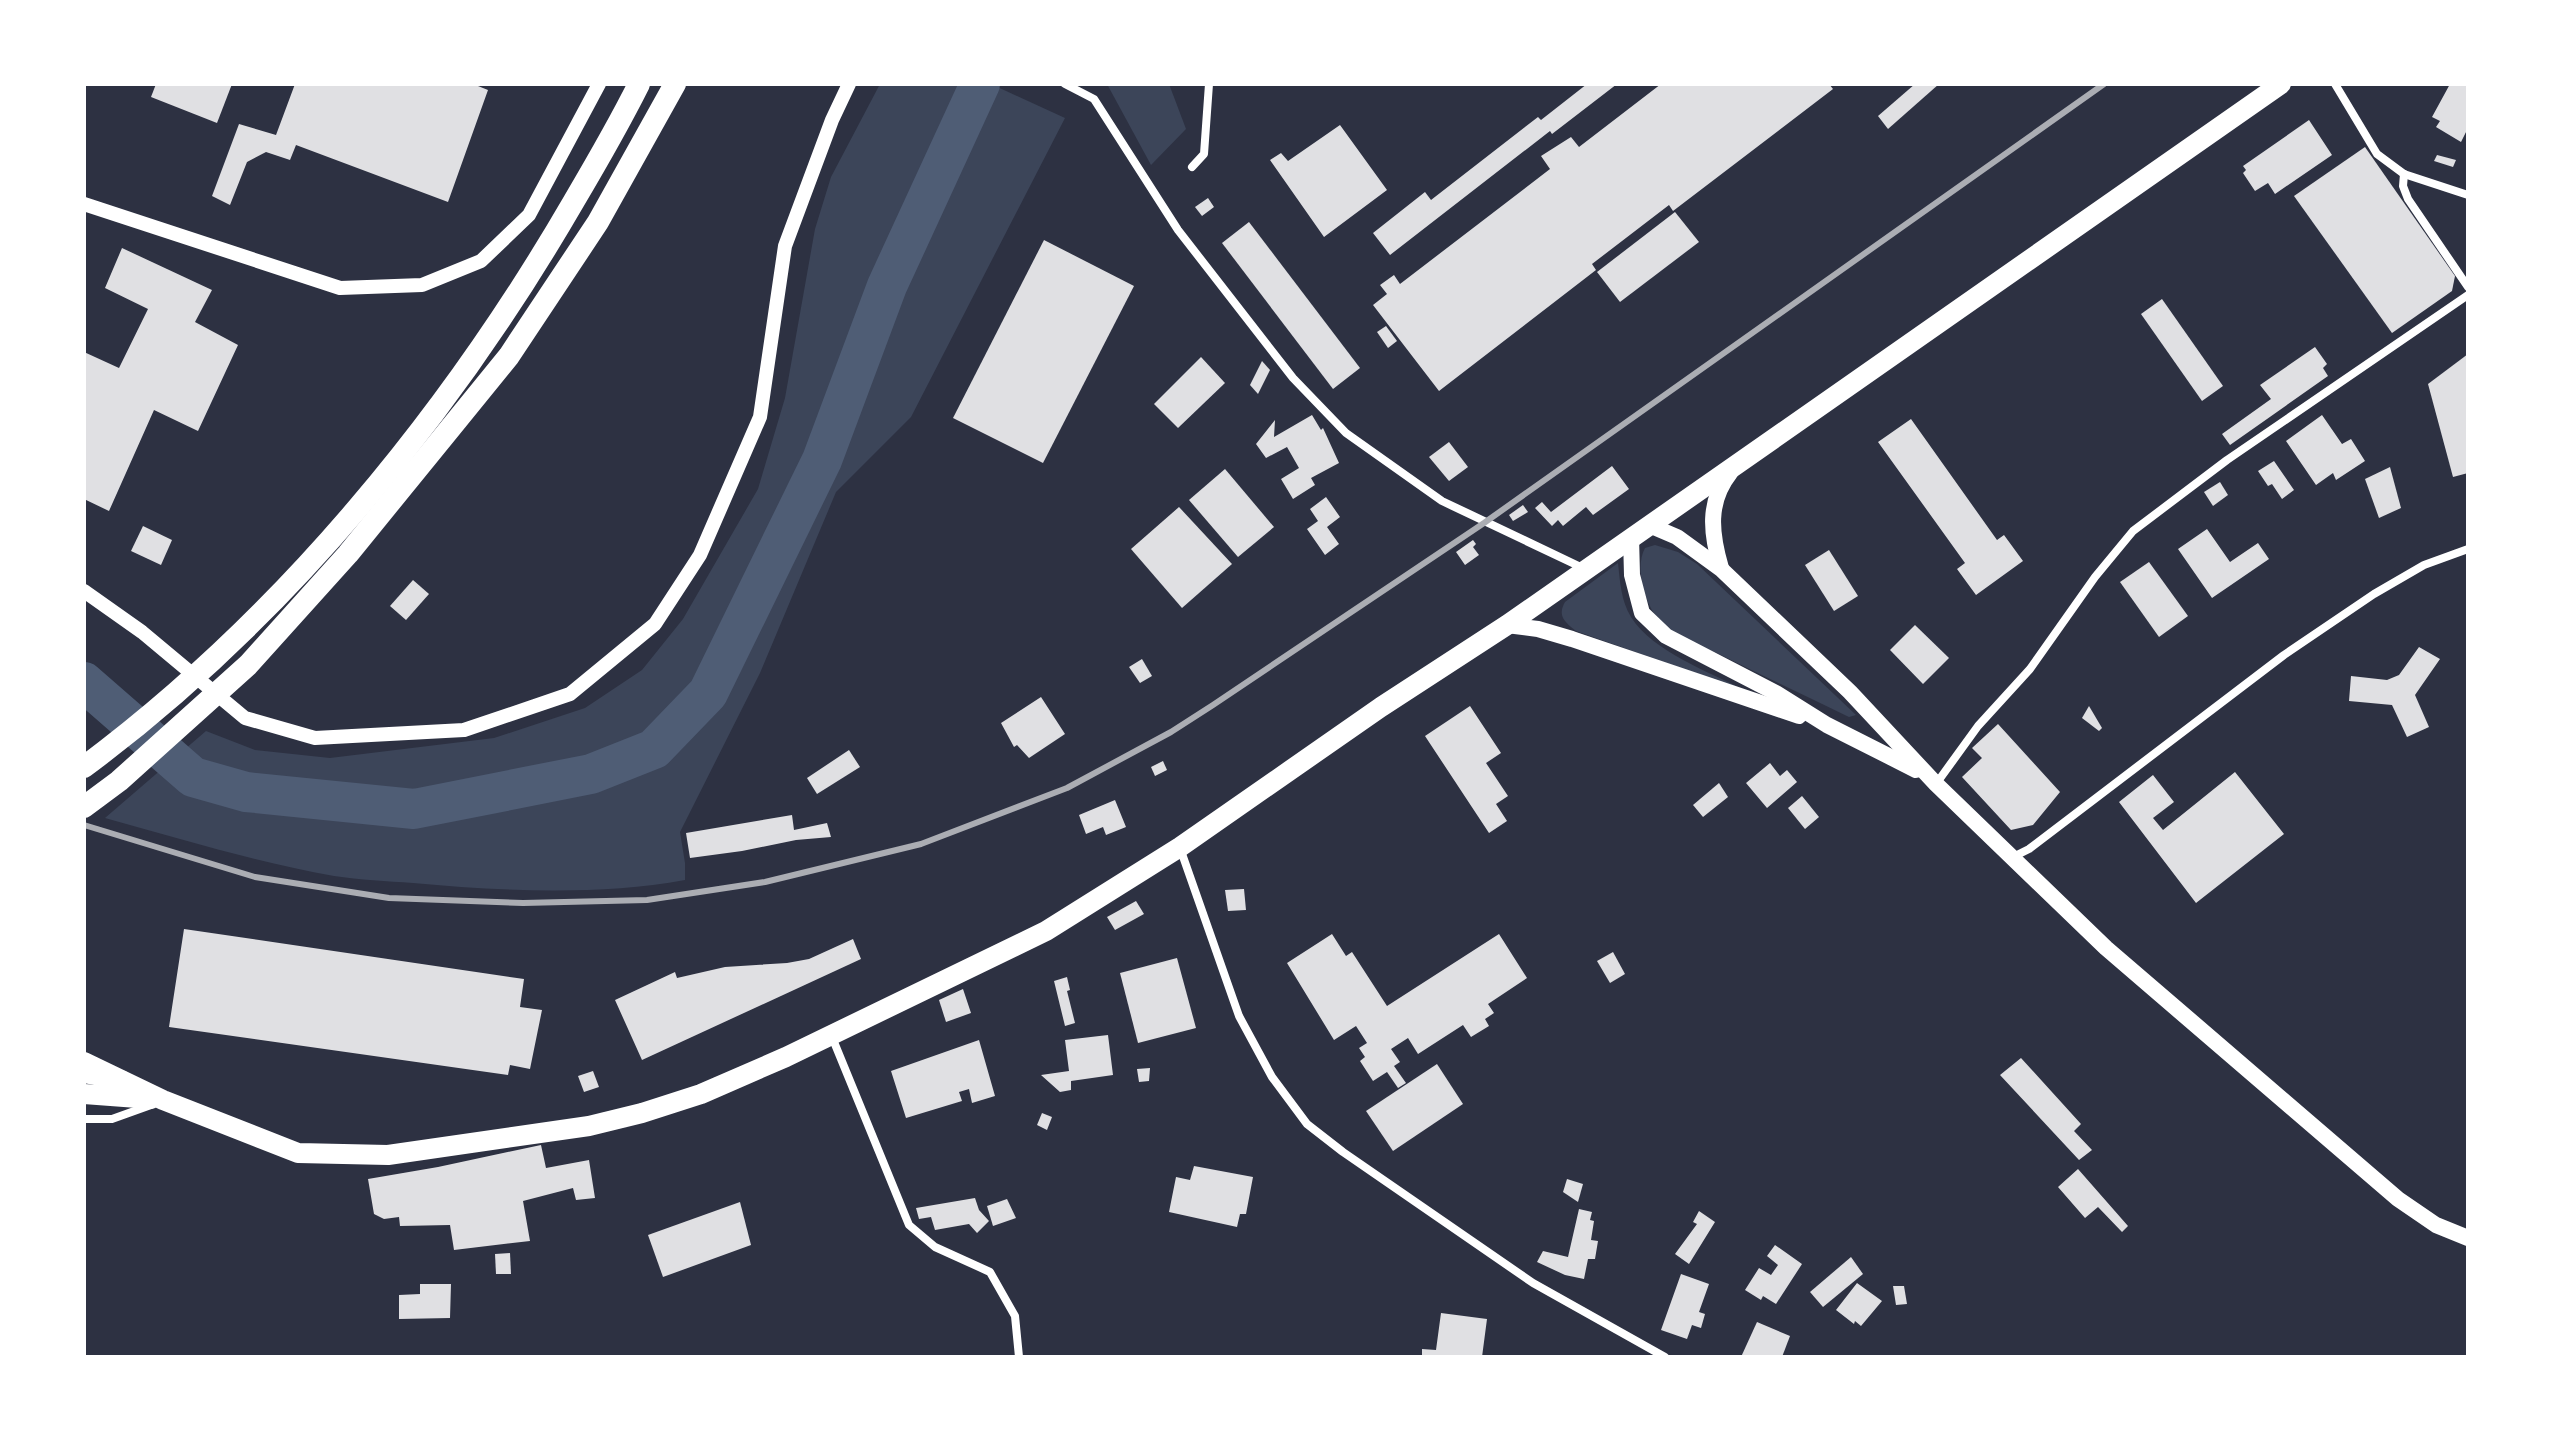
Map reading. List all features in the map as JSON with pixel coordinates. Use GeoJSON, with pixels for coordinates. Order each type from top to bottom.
{"type":"FeatureCollection","features":[{"type":"Feature","properties":{"kind":"highway"},"geometry":{"type":"LineString","coordinates":[[84,767],[156,711],[219,653],[319,552],[434,415],[534,270],[622,119],[639,84]]}},
{"type":"Feature","properties":{"kind":"highway"},"geometry":{"type":"LineString","coordinates":[[87,806],[248,665],[348,554],[509,356],[598,222],[675,84]]}},
{"type":"Feature","properties":{"kind":"main road"},"geometry":{"type":"LineString","coordinates":[[84,1062],[163,1100],[298,1153],[388,1155],[589,1126],[642,1113],[701,1094],[832,1036],[1046,931],[1180,847],[1381,707],[1507,625],[2281,84]]}},
{"type":"Feature","properties":{"kind":"main road"},"geometry":{"type":"LineString","coordinates":[[1721,569],[1712,534],[1715,501],[1721,484],[1740,460]]}},
{"type":"Feature","properties":{"kind":"main road"},"geometry":{"type":"LineString","coordinates":[[1649,525],[1677,537],[1721,569],[1850,692],[1932,780],[2106,948],[2398,1199],[2436,1225],[2468,1238]]}},
{"type":"Feature","properties":{"kind":"main road"},"geometry":{"type":"LineString","coordinates":[[1631,537],[1632,575],[1642,613],[1666,636],[1932,780]]}},
{"type":"Feature","properties":{"kind":"main road"},"geometry":{"type":"LineString","coordinates":[[1507,625],[1538,629],[1572,639],[1827,725]]}},
{"type":"Feature","properties":{"kind":"main road"},"geometry":{"type":"LineString","coordinates":[[84,1073],[121,1080]]}},
{"type":"Feature","properties":{"kind":"main road"},"geometry":{"type":"LineString","coordinates":[[84,1094],[163,1100]]}},
{"type":"Feature","properties":{"kind":"street"},"geometry":{"type":"LineString","coordinates":[[84,204],[340,288],[422,285],[481,261],[529,215],[599,84]]}},
{"type":"Feature","properties":{"kind":"street"},"geometry":{"type":"LineString","coordinates":[[84,591],[142,632],[245,718],[315,738],[464,730],[570,694],[655,624],[700,555],[760,417],[785,246],[832,120],[849,84]]}},
{"type":"Feature","properties":{"kind":"street"},"geometry":{"type":"LineString","coordinates":[[1065,84],[1094,99],[1178,230],[1293,378],[1346,433],[1442,501],[1586,569]]}},
{"type":"Feature","properties":{"kind":"street"},"geometry":{"type":"LineString","coordinates":[[1192,167],[1204,154],[1209,84]]}},
{"type":"Feature","properties":{"kind":"street"},"geometry":{"type":"LineString","coordinates":[[2335,84],[2377,154],[2404,174],[2468,195]]}},
{"type":"Feature","properties":{"kind":"street"},"geometry":{"type":"LineString","coordinates":[[2404,174],[2403,186],[2408,199],[2468,287]]}},
{"type":"Feature","properties":{"kind":"street"},"geometry":{"type":"LineString","coordinates":[[1932,780],[2030,669],[2095,577],[2133,531],[2227,460],[2468,295]]}},
{"type":"Feature","properties":{"kind":"street"},"geometry":{"type":"LineString","coordinates":[[2013,857],[2029,849],[2284,655],[2348,611],[2424,565],[2468,549]]}},
{"type":"Feature","properties":{"kind":"street"},"geometry":{"type":"LineString","coordinates":[[1180,847],[1239,1016],[1272,1077],[1307,1124],[1533,1283],[1665,1357]]}},
{"type":"Feature","properties":{"kind":"street"},"geometry":{"type":"LineString","coordinates":[[832,1036],[909,1225],[935,1247],[990,1272],[1015,1316],[1019,1357]]}},
{"type":"Feature","properties":{"kind":"street"},"geometry":{"type":"LineString","coordinates":[[84,1119],[112,1119],[163,1100]]}},
{"type":"Feature","properties":{"kind":"shaded area"},"geometry":{"type":"Polygon","coordinates":[[[880,84],[991,84],[1065,118],[911,417],[836,492],[760,673],[680,832],[685,880],[618,888],[549,890],[480,888],[334,876],[247,857],[105,818],[206,731],[255,750],[330,758],[494,738],[585,708],[642,670],[683,619],[758,489],[785,398],[815,229],[831,177],[880,84]]]}},
{"type":"Feature","properties":{"kind":"shaded area"},"geometry":{"type":"Polygon","coordinates":[[[1107,84],[1169,84],[1186,129],[1151,165],[1107,84]]]}},
{"type":"Feature","properties":{"kind":"shaded area"},"geometry":{"type":"Polygon","coordinates":[[[1655,545],[1678,552],[1697,564],[1856,715],[1849,717],[1690,641],[1661,622],[1646,597],[1641,576],[1645,548],[1655,545]]]}},
{"type":"Feature","properties":{"kind":"shaded area"},"geometry":{"type":"Polygon","coordinates":[[[1618,563],[1625,604],[1631,617],[1653,641],[1683,660],[1746,691],[1576,631],[1569,625],[1562,615],[1565,602],[1618,563]]]}},
{"type":"Feature","properties":{"kind":"building"},"geometry":{"type":"Polygon","coordinates":[[[156,84],[232,84],[217,123],[151,97],[156,84]]]}},
{"type":"Feature","properties":{"kind":"building"},"geometry":{"type":"Polygon","coordinates":[[[295,84],[473,84],[488,90],[448,202],[296,145],[290,160],[266,152],[247,162],[230,205],[212,196],[239,124],[276,135],[295,84]]]}},
{"type":"Feature","properties":{"kind":"building"},"geometry":{"type":"Polygon","coordinates":[[[1587,84],[1617,84],[1552,134],[1550,131],[1390,255],[1373,233],[1425,192],[1431,200],[1538,117],[1541,120],[1587,84]]]}},
{"type":"Feature","properties":{"kind":"building"},"geometry":{"type":"Polygon","coordinates":[[[1661,84],[1829,84],[1833,89],[1673,211],[1669,205],[1592,264],[1596,270],[1439,391],[1373,305],[1387,294],[1380,285],[1394,275],[1400,284],[1550,169],[1541,156],[1571,137],[1579,147],[1661,84]]]}},
{"type":"Feature","properties":{"kind":"building"},"geometry":{"type":"Polygon","coordinates":[[[1915,84],[1939,84],[1888,129],[1878,116],[1915,84]]]}},
{"type":"Feature","properties":{"kind":"building"},"geometry":{"type":"Polygon","coordinates":[[[2450,84],[2468,84],[2468,128],[2461,142],[2436,127],[2440,121],[2432,117],[2450,84]]]}},
{"type":"Feature","properties":{"kind":"building"},"geometry":{"type":"Polygon","coordinates":[[[2309,120],[2332,155],[2275,194],[2268,183],[2255,191],[2243,173],[2246,170],[2243,166],[2309,120]]]}},
{"type":"Feature","properties":{"kind":"building"},"geometry":{"type":"Polygon","coordinates":[[[1340,125],[1387,190],[1324,237],[1270,160],[1281,153],[1288,161],[1340,125]]]}},
{"type":"Feature","properties":{"kind":"building"},"geometry":{"type":"Polygon","coordinates":[[[2365,147],[2455,276],[2452,291],[2392,333],[2294,196],[2365,147]]]}},
{"type":"Feature","properties":{"kind":"building"},"geometry":{"type":"Polygon","coordinates":[[[2437,155],[2456,160],[2453,167],[2434,161],[2437,155]]]}},
{"type":"Feature","properties":{"kind":"building"},"geometry":{"type":"Polygon","coordinates":[[[1208,198],[1214,207],[1202,216],[1195,207],[1208,198]]]}},
{"type":"Feature","properties":{"kind":"building"},"geometry":{"type":"Polygon","coordinates":[[[1675,212],[1699,242],[1620,302],[1597,272],[1675,212]]]}},
{"type":"Feature","properties":{"kind":"building"},"geometry":{"type":"Polygon","coordinates":[[[1249,222],[1360,368],[1333,389],[1222,243],[1249,222]]]}},
{"type":"Feature","properties":{"kind":"building"},"geometry":{"type":"Polygon","coordinates":[[[1044,240],[1134,286],[1043,463],[953,418],[1044,240]]]}},
{"type":"Feature","properties":{"kind":"building"},"geometry":{"type":"Polygon","coordinates":[[[122,248],[212,290],[195,322],[238,345],[198,431],[154,410],[109,511],[84,499],[84,352],[119,368],[148,309],[105,288],[122,248]]]}},
{"type":"Feature","properties":{"kind":"building"},"geometry":{"type":"Polygon","coordinates":[[[2162,299],[2223,386],[2202,401],[2141,314],[2162,299]]]}},
{"type":"Feature","properties":{"kind":"building"},"geometry":{"type":"Polygon","coordinates":[[[1386,326],[1397,341],[1388,348],[1377,332],[1386,326]]]}},
{"type":"Feature","properties":{"kind":"building"},"geometry":{"type":"Polygon","coordinates":[[[2315,347],[2327,364],[2323,368],[2328,376],[2230,445],[2222,434],[2271,399],[2260,385],[2315,347]]]}},
{"type":"Feature","properties":{"kind":"building"},"geometry":{"type":"Polygon","coordinates":[[[2468,354],[2468,473],[2453,477],[2428,384],[2468,354]]]}},
{"type":"Feature","properties":{"kind":"building"},"geometry":{"type":"Polygon","coordinates":[[[1201,357],[1225,383],[1178,428],[1154,404],[1201,357]]]}},
{"type":"Feature","properties":{"kind":"building"},"geometry":{"type":"Polygon","coordinates":[[[1262,361],[1270,370],[1258,394],[1250,385],[1262,361]]]}},
{"type":"Feature","properties":{"kind":"building"},"geometry":{"type":"Polygon","coordinates":[[[1312,415],[1321,430],[1323,428],[1339,463],[1311,478],[1315,485],[1293,499],[1281,479],[1299,468],[1287,447],[1266,458],[1256,444],[1275,420],[1274,437],[1312,415]]]}},
{"type":"Feature","properties":{"kind":"building"},"geometry":{"type":"Polygon","coordinates":[[[2322,415],[2342,444],[2351,439],[2365,461],[2336,480],[2333,473],[2316,485],[2286,441],[2322,415]]]}},
{"type":"Feature","properties":{"kind":"building"},"geometry":{"type":"Polygon","coordinates":[[[1911,419],[1997,540],[2004,535],[2023,561],[1976,595],[1957,569],[1965,563],[1878,442],[1911,419]]]}},
{"type":"Feature","properties":{"kind":"building"},"geometry":{"type":"Polygon","coordinates":[[[1449,442],[1468,467],[1449,481],[1429,457],[1449,442]]]}},
{"type":"Feature","properties":{"kind":"building"},"geometry":{"type":"Polygon","coordinates":[[[2274,461],[2294,490],[2282,499],[2258,471],[2274,461]]]}},
{"type":"Feature","properties":{"kind":"building"},"geometry":{"type":"Polygon","coordinates":[[[1612,466],[1629,489],[1593,515],[1586,507],[1563,526],[1558,520],[1552,526],[1535,508],[1542,502],[1551,512],[1612,466]]]}},
{"type":"Feature","properties":{"kind":"building"},"geometry":{"type":"Polygon","coordinates":[[[2390,467],[2401,508],[2379,518],[2365,479],[2390,467]]]}},
{"type":"Feature","properties":{"kind":"building"},"geometry":{"type":"Polygon","coordinates":[[[1225,469],[1274,527],[1238,557],[1189,500],[1225,469]]]}},
{"type":"Feature","properties":{"kind":"building"},"geometry":{"type":"Polygon","coordinates":[[[2220,482],[2228,495],[2213,506],[2204,492],[2220,482]]]}},
{"type":"Feature","properties":{"kind":"building"},"geometry":{"type":"Polygon","coordinates":[[[1326,497],[1340,517],[1327,527],[1339,544],[1325,555],[1307,529],[1318,521],[1310,509],[1326,497]]]}},
{"type":"Feature","properties":{"kind":"building"},"geometry":{"type":"Polygon","coordinates":[[[1523,505],[1528,512],[1513,521],[1509,515],[1523,505]]]}},
{"type":"Feature","properties":{"kind":"building"},"geometry":{"type":"Polygon","coordinates":[[[1179,507],[1232,564],[1182,608],[1131,549],[1179,507]]]}},
{"type":"Feature","properties":{"kind":"building"},"geometry":{"type":"Polygon","coordinates":[[[143,526],[172,540],[161,565],[131,551],[143,526]]]}},
{"type":"Feature","properties":{"kind":"building"},"geometry":{"type":"Polygon","coordinates":[[[2207,529],[2230,562],[2258,543],[2269,559],[2212,598],[2178,549],[2207,529]]]}},
{"type":"Feature","properties":{"kind":"building"},"geometry":{"type":"Polygon","coordinates":[[[1473,540],[1476,544],[1473,547],[1479,555],[1465,565],[1456,552],[1473,540]]]}},
{"type":"Feature","properties":{"kind":"building"},"geometry":{"type":"Polygon","coordinates":[[[1829,550],[1858,596],[1834,611],[1805,565],[1829,550]]]}},
{"type":"Feature","properties":{"kind":"building"},"geometry":{"type":"Polygon","coordinates":[[[2149,562],[2188,616],[2159,637],[2120,582],[2149,562]]]}},
{"type":"Feature","properties":{"kind":"building"},"geometry":{"type":"Polygon","coordinates":[[[413,580],[429,594],[406,620],[390,606],[413,580]]]}},
{"type":"Feature","properties":{"kind":"building"},"geometry":{"type":"Polygon","coordinates":[[[1915,625],[1949,658],[1923,684],[1890,650],[1915,625]]]}},
{"type":"Feature","properties":{"kind":"building"},"geometry":{"type":"Polygon","coordinates":[[[2419,647],[2440,659],[2415,695],[2429,727],[2407,737],[2392,705],[2349,701],[2351,676],[2387,680],[2399,675],[2419,647]]]}},
{"type":"Feature","properties":{"kind":"building"},"geometry":{"type":"Polygon","coordinates":[[[1142,659],[1152,676],[1140,683],[1129,667],[1142,659]]]}},
{"type":"Feature","properties":{"kind":"building"},"geometry":{"type":"Polygon","coordinates":[[[1041,697],[1065,734],[1029,758],[1017,745],[1014,747],[1001,723],[1041,697]]]}},
{"type":"Feature","properties":{"kind":"building"},"geometry":{"type":"Polygon","coordinates":[[[1470,706],[1501,753],[1486,763],[1508,796],[1496,804],[1507,821],[1489,833],[1425,736],[1470,706]]]}},
{"type":"Feature","properties":{"kind":"building"},"geometry":{"type":"Polygon","coordinates":[[[2089,706],[2102,728],[2099,731],[2082,718],[2089,706]]]}},
{"type":"Feature","properties":{"kind":"building"},"geometry":{"type":"Polygon","coordinates":[[[1998,724],[2060,792],[2033,825],[2011,830],[1962,777],[1982,758],[1972,748],[1998,724]]]}},
{"type":"Feature","properties":{"kind":"building"},"geometry":{"type":"Polygon","coordinates":[[[849,750],[860,767],[817,794],[807,778],[849,750]]]}},
{"type":"Feature","properties":{"kind":"building"},"geometry":{"type":"Polygon","coordinates":[[[1163,761],[1167,770],[1155,776],[1151,767],[1163,761]]]}},
{"type":"Feature","properties":{"kind":"building"},"geometry":{"type":"Polygon","coordinates":[[[1770,763],[1780,776],[1787,770],[1797,782],[1767,808],[1746,783],[1770,763]]]}},
{"type":"Feature","properties":{"kind":"building"},"geometry":{"type":"Polygon","coordinates":[[[2235,772],[2284,834],[2196,903],[2119,802],[2153,775],[2174,802],[2153,818],[2163,830],[2235,772]]]}},
{"type":"Feature","properties":{"kind":"building"},"geometry":{"type":"Polygon","coordinates":[[[1719,783],[1728,797],[1703,817],[1693,805],[1719,783]]]}},
{"type":"Feature","properties":{"kind":"building"},"geometry":{"type":"Polygon","coordinates":[[[1802,796],[1819,817],[1805,829],[1788,808],[1802,796]]]}},
{"type":"Feature","properties":{"kind":"building"},"geometry":{"type":"Polygon","coordinates":[[[1115,800],[1126,827],[1106,835],[1103,827],[1086,834],[1079,815],[1115,800]]]}},
{"type":"Feature","properties":{"kind":"building"},"geometry":{"type":"Polygon","coordinates":[[[792,815],[794,830],[827,823],[831,837],[690,858],[686,833],[792,815]]]}},
{"type":"Feature","properties":{"kind":"building"},"geometry":{"type":"Polygon","coordinates":[[[1244,889],[1246,910],[1228,911],[1225,890],[1244,889]]]}},
{"type":"Feature","properties":{"kind":"building"},"geometry":{"type":"Polygon","coordinates":[[[1136,901],[1144,914],[1115,930],[1107,917],[1136,901]]]}},
{"type":"Feature","properties":{"kind":"building"},"geometry":{"type":"Polygon","coordinates":[[[184,929],[524,979],[520,1007],[542,1010],[530,1069],[510,1065],[508,1075],[169,1027],[184,929]]]}},
{"type":"Feature","properties":{"kind":"building"},"geometry":{"type":"Polygon","coordinates":[[[1332,934],[1346,956],[1352,952],[1387,1006],[1499,934],[1527,978],[1488,1004],[1494,1013],[1485,1019],[1489,1026],[1471,1037],[1463,1025],[1418,1054],[1408,1038],[1391,1049],[1400,1062],[1394,1066],[1406,1083],[1398,1088],[1387,1072],[1373,1081],[1360,1061],[1365,1057],[1359,1048],[1367,1043],[1356,1026],[1334,1040],[1287,963],[1332,934]]]}},
{"type":"Feature","properties":{"kind":"building"},"geometry":{"type":"Polygon","coordinates":[[[853,939],[861,959],[642,1060],[615,1000],[675,972],[677,978],[725,967],[809,959],[853,939]]]}},
{"type":"Feature","properties":{"kind":"building"},"geometry":{"type":"Polygon","coordinates":[[[1613,952],[1625,974],[1610,983],[1597,961],[1613,952]]]}},
{"type":"Feature","properties":{"kind":"building"},"geometry":{"type":"Polygon","coordinates":[[[1177,958],[1196,1028],[1138,1043],[1120,973],[1177,958]]]}},
{"type":"Feature","properties":{"kind":"building"},"geometry":{"type":"Polygon","coordinates":[[[1067,977],[1075,1023],[1065,1026],[1054,981],[1067,977]]]}},
{"type":"Feature","properties":{"kind":"building"},"geometry":{"type":"Polygon","coordinates":[[[963,989],[971,1013],[946,1022],[939,1000],[963,989]]]}},
{"type":"Feature","properties":{"kind":"building"},"geometry":{"type":"Polygon","coordinates":[[[1108,1035],[1113,1075],[1071,1081],[1071,1090],[1060,1092],[1041,1075],[1069,1071],[1065,1040],[1108,1035]]]}},
{"type":"Feature","properties":{"kind":"building"},"geometry":{"type":"Polygon","coordinates":[[[979,1040],[995,1096],[972,1103],[969,1089],[959,1092],[962,1101],[906,1118],[891,1071],[979,1040]]]}},
{"type":"Feature","properties":{"kind":"building"},"geometry":{"type":"Polygon","coordinates":[[[2021,1058],[2081,1124],[2074,1131],[2092,1150],[2079,1160],[2000,1075],[2021,1058]]]}},
{"type":"Feature","properties":{"kind":"building"},"geometry":{"type":"Polygon","coordinates":[[[1437,1064],[1463,1104],[1393,1151],[1366,1111],[1437,1064]]]}},
{"type":"Feature","properties":{"kind":"building"},"geometry":{"type":"Polygon","coordinates":[[[1150,1068],[1149,1081],[1139,1082],[1137,1069],[1150,1068]]]}},
{"type":"Feature","properties":{"kind":"building"},"geometry":{"type":"Polygon","coordinates":[[[593,1071],[599,1087],[584,1092],[578,1076],[593,1071]]]}},
{"type":"Feature","properties":{"kind":"building"},"geometry":{"type":"Polygon","coordinates":[[[1042,1113],[1052,1117],[1047,1130],[1037,1125],[1042,1113]]]}},
{"type":"Feature","properties":{"kind":"building"},"geometry":{"type":"Polygon","coordinates":[[[541,1145],[546,1168],[589,1160],[595,1198],[576,1200],[573,1188],[523,1201],[530,1241],[454,1250],[450,1225],[400,1226],[399,1217],[384,1219],[374,1214],[368,1179],[541,1145]]]}},
{"type":"Feature","properties":{"kind":"building"},"geometry":{"type":"Polygon","coordinates":[[[1194,1166],[1253,1177],[1246,1214],[1240,1214],[1237,1227],[1169,1212],[1176,1177],[1190,1180],[1194,1166]]]}},
{"type":"Feature","properties":{"kind":"building"},"geometry":{"type":"Polygon","coordinates":[[[2078,1169],[2128,1226],[2122,1232],[2098,1207],[2085,1218],[2058,1187],[2078,1169]]]}},
{"type":"Feature","properties":{"kind":"building"},"geometry":{"type":"Polygon","coordinates":[[[1567,1179],[1583,1184],[1578,1202],[1563,1192],[1567,1179]]]}},
{"type":"Feature","properties":{"kind":"building"},"geometry":{"type":"Polygon","coordinates":[[[975,1198],[979,1210],[989,1221],[977,1233],[969,1224],[935,1230],[931,1217],[919,1219],[916,1208],[975,1198]]]}},
{"type":"Feature","properties":{"kind":"building"},"geometry":{"type":"Polygon","coordinates":[[[1007,1199],[1016,1218],[993,1226],[987,1206],[1007,1199]]]}},
{"type":"Feature","properties":{"kind":"building"},"geometry":{"type":"Polygon","coordinates":[[[740,1202],[751,1245],[663,1277],[648,1235],[740,1202]]]}},
{"type":"Feature","properties":{"kind":"building"},"geometry":{"type":"Polygon","coordinates":[[[1579,1209],[1592,1212],[1591,1240],[1598,1241],[1595,1259],[1588,1259],[1584,1279],[1565,1275],[1537,1262],[1543,1251],[1568,1257],[1579,1209]]]}},
{"type":"Feature","properties":{"kind":"building"},"geometry":{"type":"Polygon","coordinates":[[[1699,1211],[1715,1222],[1689,1264],[1675,1254],[1697,1224],[1693,1222],[1699,1211]]]}},
{"type":"Feature","properties":{"kind":"building"},"geometry":{"type":"Polygon","coordinates":[[[1775,1245],[1802,1264],[1776,1304],[1763,1296],[1761,1300],[1745,1290],[1759,1268],[1771,1275],[1778,1265],[1767,1256],[1775,1245]]]}},
{"type":"Feature","properties":{"kind":"building"},"geometry":{"type":"Polygon","coordinates":[[[510,1253],[511,1274],[496,1274],[495,1254],[510,1253]]]}},
{"type":"Feature","properties":{"kind":"building"},"geometry":{"type":"Polygon","coordinates":[[[1851,1257],[1863,1274],[1823,1307],[1810,1292],[1851,1257]]]}},
{"type":"Feature","properties":{"kind":"building"},"geometry":{"type":"Polygon","coordinates":[[[1681,1274],[1709,1284],[1699,1312],[1705,1314],[1701,1328],[1692,1325],[1687,1339],[1661,1330],[1681,1274]]]}},
{"type":"Feature","properties":{"kind":"building"},"geometry":{"type":"Polygon","coordinates":[[[1857,1283],[1882,1301],[1861,1326],[1836,1310],[1857,1283]]]}},
{"type":"Feature","properties":{"kind":"building"},"geometry":{"type":"Polygon","coordinates":[[[420,1284],[451,1284],[450,1318],[399,1319],[399,1295],[420,1294],[420,1284]]]}},
{"type":"Feature","properties":{"kind":"building"},"geometry":{"type":"Polygon","coordinates":[[[1893,1286],[1904,1286],[1907,1304],[1896,1305],[1893,1286]]]}},
{"type":"Feature","properties":{"kind":"building"},"geometry":{"type":"Polygon","coordinates":[[[1441,1313],[1487,1319],[1482,1357],[1422,1357],[1422,1349],[1436,1350],[1441,1313]]]}},
{"type":"Feature","properties":{"kind":"building"},"geometry":{"type":"Polygon","coordinates":[[[1757,1322],[1790,1336],[1782,1357],[1741,1357],[1757,1322]]]}},
{"type":"Feature","properties":{"kind":"waterway"},"geometry":{"type":"LineString","coordinates":[[84,682],[193,777],[246,792],[414,809],[591,774],[654,749],[708,693],[822,460],[887,286],[980,84]]}},
{"type":"Feature","properties":{"kind":"railway"},"geometry":{"type":"LineString","coordinates":[[84,825],[255,877],[389,898],[523,903],[647,900],[765,882],[921,844],[1067,788],[1171,732],[1484,523],[2104,84]]}}]}
